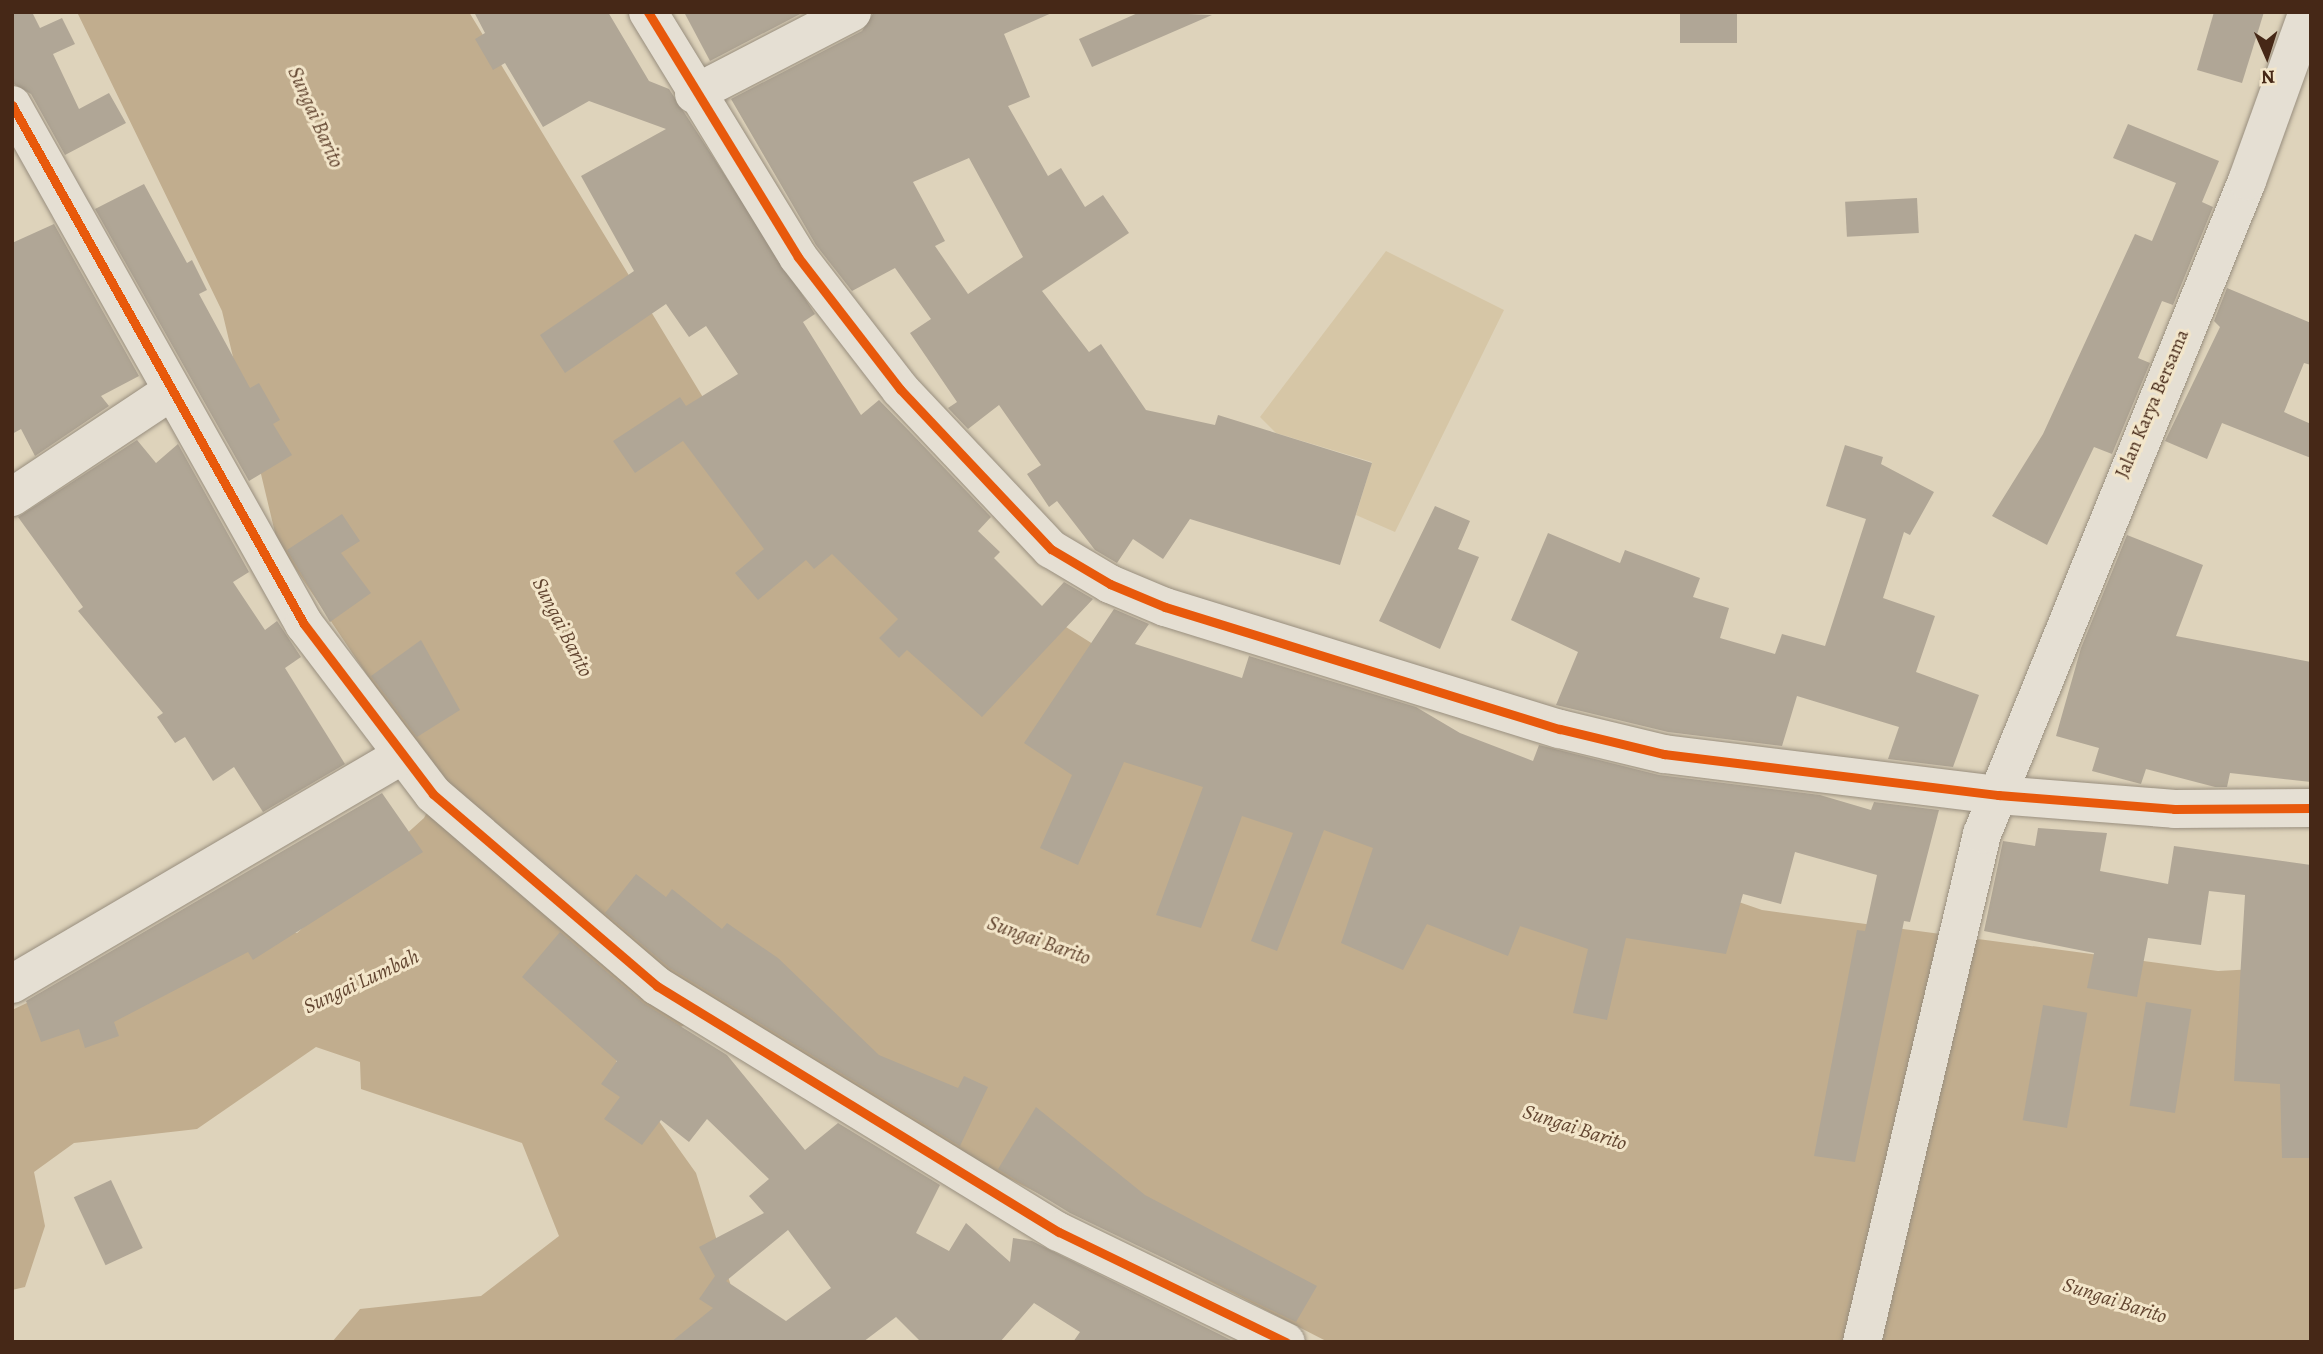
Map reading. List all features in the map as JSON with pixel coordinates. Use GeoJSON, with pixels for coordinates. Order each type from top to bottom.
{"type":"FeatureCollection","features":[{"type":"Feature","properties":{"kind":"street"},"geometry":{"type":"LineString","coordinates":[[648,12],[694,94],[798,257],[900,389],[1051,549],[1110,584],[1165,607],[1612,743],[1998,795],[2174,809],[2311,808]]}},
{"type":"Feature","properties":{"kind":"street"},"geometry":{"type":"LineString","coordinates":[[694,94],[852,12]]}},
{"type":"Feature","properties":{"kind":"street","name":"Jalan Karya Bersama"},"geometry":{"type":"LineString","coordinates":[[1862,1342],[1982,834],[2247,181],[2308,12]]}},
{"type":"Feature","properties":{"kind":"street"},"geometry":{"type":"LineString","coordinates":[[12,105],[170,391],[304,624],[432,794],[657,986],[1059,1232],[1286,1342]]}},
{"type":"Feature","properties":{"kind":"street"},"geometry":{"type":"LineString","coordinates":[[12,497],[170,391]]}},
{"type":"Feature","properties":{"kind":"street"},"geometry":{"type":"LineString","coordinates":[[12,984],[403,755]]}},
{"type":"Feature","properties":{"kind":"shaded area"},"geometry":{"type":"Polygon","coordinates":[[[1386,251],[1504,310],[1395,532],[1356,515],[1372,462],[1276,433],[1260,417],[1386,251]]]}},
{"type":"Feature","properties":{"kind":"water"},"geometry":{"type":"Polygon","coordinates":[[[77,12],[469,12],[704,399],[1150,680],[1359,771],[1762,910],[2218,971],[2311,966],[2311,1342],[1328,1342],[866,1105],[719,1007],[616,1061],[696,1173],[731,1286],[694,1342],[332,1342],[360,1309],[481,1296],[559,1236],[522,1143],[361,1089],[360,1062],[316,1047],[197,1129],[74,1143],[34,1172],[45,1226],[25,1287],[12,1290],[12,1010],[173,934],[297,933],[424,818],[441,785],[277,541],[222,311],[77,12]]]}},
{"type":"Feature","properties":{"kind":"building"},"geometry":{"type":"Polygon","coordinates":[[[12,12],[32,12],[40,28],[62,18],[75,44],[53,54],[79,109],[109,93],[126,123],[65,155],[31,94],[12,83],[12,12]]]}},
{"type":"Feature","properties":{"kind":"building"},"geometry":{"type":"Polygon","coordinates":[[[474,12],[608,12],[649,81],[669,89],[815,314],[803,322],[861,415],[879,400],[991,517],[978,531],[1000,552],[994,558],[1042,606],[1064,582],[1093,599],[982,717],[907,650],[899,658],[879,638],[898,619],[832,554],[814,569],[806,560],[758,600],[735,573],[764,549],[683,441],[635,473],[613,441],[680,397],[686,406],[738,374],[706,326],[689,337],[666,304],[565,373],[540,335],[634,271],[581,176],[666,129],[589,101],[543,127],[505,63],[493,70],[475,39],[485,33],[474,12]]]}},
{"type":"Feature","properties":{"kind":"building"},"geometry":{"type":"Polygon","coordinates":[[[684,12],[804,12],[710,61],[684,12]]]}},
{"type":"Feature","properties":{"kind":"building"},"geometry":{"type":"Polygon","coordinates":[[[874,12],[1054,12],[1004,34],[1030,97],[1008,106],[1048,176],[1061,168],[1085,207],[1103,195],[1129,233],[1042,291],[1089,352],[1101,344],[1146,410],[1215,425],[1218,415],[1372,463],[1340,565],[1190,519],[1163,559],[1133,539],[1117,563],[1095,550],[1057,501],[1049,507],[1027,474],[1041,465],[999,405],[968,429],[948,408],[957,402],[910,333],[931,319],[895,268],[852,291],[816,245],[731,99],[862,31],[874,12]],[[969,158],[913,182],[945,241],[935,246],[968,294],[1023,257],[969,158]]]}},
{"type":"Feature","properties":{"kind":"building"},"geometry":{"type":"Polygon","coordinates":[[[1140,12],[1212,15],[1092,67],[1079,39],[1140,12]]]}},
{"type":"Feature","properties":{"kind":"building"},"geometry":{"type":"Polygon","coordinates":[[[1680,12],[1737,12],[1737,43],[1680,43],[1680,12]]]}},
{"type":"Feature","properties":{"kind":"building"},"geometry":{"type":"Polygon","coordinates":[[[2214,12],[2264,12],[2242,83],[2197,70],[2214,12]]]}},
{"type":"Feature","properties":{"kind":"building"},"geometry":{"type":"Polygon","coordinates":[[[2128,124],[2219,161],[2202,202],[2213,207],[2173,305],[2162,301],[2138,358],[2150,363],[2112,454],[2094,447],[2047,545],[1992,516],[2043,434],[2135,234],[2152,241],[2176,183],[2113,158],[2128,124]]]}},
{"type":"Feature","properties":{"kind":"building"},"geometry":{"type":"Polygon","coordinates":[[[144,184],[187,263],[192,260],[207,290],[199,294],[250,388],[259,383],[280,420],[273,424],[292,455],[249,481],[95,209],[144,184]]]}},
{"type":"Feature","properties":{"kind":"building"},"geometry":{"type":"Polygon","coordinates":[[[1917,198],[1919,233],[1847,237],[1845,202],[1917,198]]]}},
{"type":"Feature","properties":{"kind":"building"},"geometry":{"type":"Polygon","coordinates":[[[54,224],[139,376],[101,396],[109,406],[35,456],[21,429],[12,434],[12,243],[54,224]]]}},
{"type":"Feature","properties":{"kind":"building"},"geometry":{"type":"Polygon","coordinates":[[[2227,288],[2311,323],[2311,365],[2304,363],[2284,412],[2311,424],[2311,458],[2222,423],[2207,459],[2165,441],[2220,327],[2214,321],[2227,288]]]}},
{"type":"Feature","properties":{"kind":"building"},"geometry":{"type":"Polygon","coordinates":[[[137,440],[156,463],[178,444],[249,572],[233,582],[265,630],[277,621],[301,657],[285,668],[345,764],[263,812],[234,767],[213,781],[185,737],[175,743],[157,717],[163,713],[78,611],[83,607],[18,517],[137,440]]]}},
{"type":"Feature","properties":{"kind":"building"},"geometry":{"type":"Polygon","coordinates":[[[1845,445],[1883,457],[1881,464],[1934,492],[1910,535],[1904,532],[1883,598],[1935,616],[1916,672],[1979,695],[1953,767],[1888,759],[1899,727],[1797,696],[1782,746],[1668,732],[1556,705],[1578,652],[1511,620],[1548,533],[1620,563],[1625,550],[1700,578],[1693,597],[1729,608],[1720,638],[1775,654],[1782,634],[1825,646],[1866,519],[1826,506],[1845,445]]]}},
{"type":"Feature","properties":{"kind":"building"},"geometry":{"type":"Polygon","coordinates":[[[1435,506],[1470,521],[1458,549],[1479,557],[1440,649],[1379,621],[1435,506]]]}},
{"type":"Feature","properties":{"kind":"building"},"geometry":{"type":"Polygon","coordinates":[[[342,514],[360,541],[341,553],[371,593],[330,622],[287,550],[342,514]]]}},
{"type":"Feature","properties":{"kind":"building"},"geometry":{"type":"Polygon","coordinates":[[[2127,535],[2203,565],[2176,636],[2311,662],[2311,782],[2230,773],[2227,787],[2215,787],[2146,769],[2141,784],[2092,771],[2099,748],[2056,736],[2081,648],[2127,535]]]}},
{"type":"Feature","properties":{"kind":"building"},"geometry":{"type":"Polygon","coordinates":[[[1114,609],[1149,624],[1135,644],[1242,678],[1249,656],[1416,707],[1460,733],[1533,761],[1539,745],[1659,775],[1820,795],[1871,810],[1874,802],[1939,810],[1910,922],[1904,921],[1855,1162],[1814,1156],[1857,930],[1865,931],[1877,875],[1795,852],[1781,904],[1743,894],[1726,954],[1626,938],[1607,1020],[1573,1013],[1588,949],[1520,926],[1508,956],[1427,924],[1403,970],[1341,943],[1373,848],[1324,830],[1277,951],[1251,941],[1293,833],[1242,816],[1201,928],[1156,915],[1203,787],[1124,762],[1078,865],[1040,848],[1072,775],[1024,743],[1114,609]]]}},
{"type":"Feature","properties":{"kind":"building"},"geometry":{"type":"Polygon","coordinates":[[[421,640],[460,710],[417,737],[371,676],[421,640]]]}},
{"type":"Feature","properties":{"kind":"building"},"geometry":{"type":"Polygon","coordinates":[[[382,793],[423,852],[253,960],[248,952],[114,1022],[119,1036],[85,1048],[79,1029],[41,1042],[26,1001],[382,793]]]}},
{"type":"Feature","properties":{"kind":"building"},"geometry":{"type":"Polygon","coordinates":[[[2038,828],[2107,833],[2100,871],[2168,884],[2174,846],[2311,865],[2311,1158],[2282,1158],[2280,1084],[2234,1081],[2245,895],[2209,891],[2201,945],[2148,938],[2137,997],[2087,988],[2094,953],[1984,931],[2003,841],[2035,846],[2038,828]]]}},
{"type":"Feature","properties":{"kind":"building"},"geometry":{"type":"Polygon","coordinates":[[[636,874],[666,897],[672,889],[722,929],[727,923],[778,958],[879,1055],[958,1088],[964,1076],[988,1087],[960,1146],[670,968],[605,913],[636,874]]]}},
{"type":"Feature","properties":{"kind":"building"},"geometry":{"type":"Polygon","coordinates":[[[560,932],[643,1003],[727,1055],[805,1150],[838,1123],[940,1185],[916,1233],[949,1251],[966,1223],[1010,1262],[1013,1238],[1032,1241],[1235,1342],[1073,1342],[1080,1332],[1034,1303],[1000,1342],[921,1342],[896,1317],[863,1342],[671,1342],[713,1308],[699,1299],[715,1276],[699,1247],[764,1213],[749,1196],[769,1179],[707,1119],[689,1142],[661,1120],[642,1145],[604,1119],[620,1097],[601,1084],[617,1061],[522,977],[560,932]],[[788,1230],[726,1281],[786,1321],[831,1288],[788,1230]]]}},
{"type":"Feature","properties":{"kind":"building"},"geometry":{"type":"Polygon","coordinates":[[[2146,1002],[2191,1009],[2175,1113],[2130,1106],[2146,1002]]]}},
{"type":"Feature","properties":{"kind":"building"},"geometry":{"type":"Polygon","coordinates":[[[2043,1005],[2087,1013],[2067,1128],[2023,1120],[2043,1005]]]}},
{"type":"Feature","properties":{"kind":"building"},"geometry":{"type":"Polygon","coordinates":[[[1036,1107],[1145,1195],[1317,1286],[1296,1322],[1070,1213],[998,1169],[1036,1107]]]}},
{"type":"Feature","properties":{"kind":"building"},"geometry":{"type":"Polygon","coordinates":[[[111,1180],[143,1248],[106,1265],[74,1197],[111,1180]]]}},
{"type":"Feature","properties":{"kind":"cycle path"},"geometry":{"type":"LineString","coordinates":[[648,12],[798,257],[900,389],[1051,549],[1110,584],[1165,607],[1560,729],[1664,754],[1998,795],[2174,809],[2311,808]]}},
{"type":"Feature","properties":{"kind":"cycle path"},"geometry":{"type":"LineString","coordinates":[[12,105],[304,624],[433,794],[657,986],[1059,1232],[1286,1342]]}},
{"type":"Feature","properties":{"kind":"water label","name":"Sungai Barito"},"geometry":{"type":"Point","coordinates":[316,117]}},
{"type":"Feature","properties":{"kind":"water label","name":"Sungai Barito"},"geometry":{"type":"Point","coordinates":[563,627]}},
{"type":"Feature","properties":{"kind":"water label","name":"Sungai Barito"},"geometry":{"type":"Point","coordinates":[1039,940]}},
{"type":"Feature","properties":{"kind":"water label","name":"Sungai Lumbah"},"geometry":{"type":"Point","coordinates":[361,981]}},
{"type":"Feature","properties":{"kind":"water label","name":"Sungai Barito"},"geometry":{"type":"Point","coordinates":[1575,1127]}},
{"type":"Feature","properties":{"kind":"water label","name":"Sungai Barito"},"geometry":{"type":"Point","coordinates":[2115,1300]}}]}
